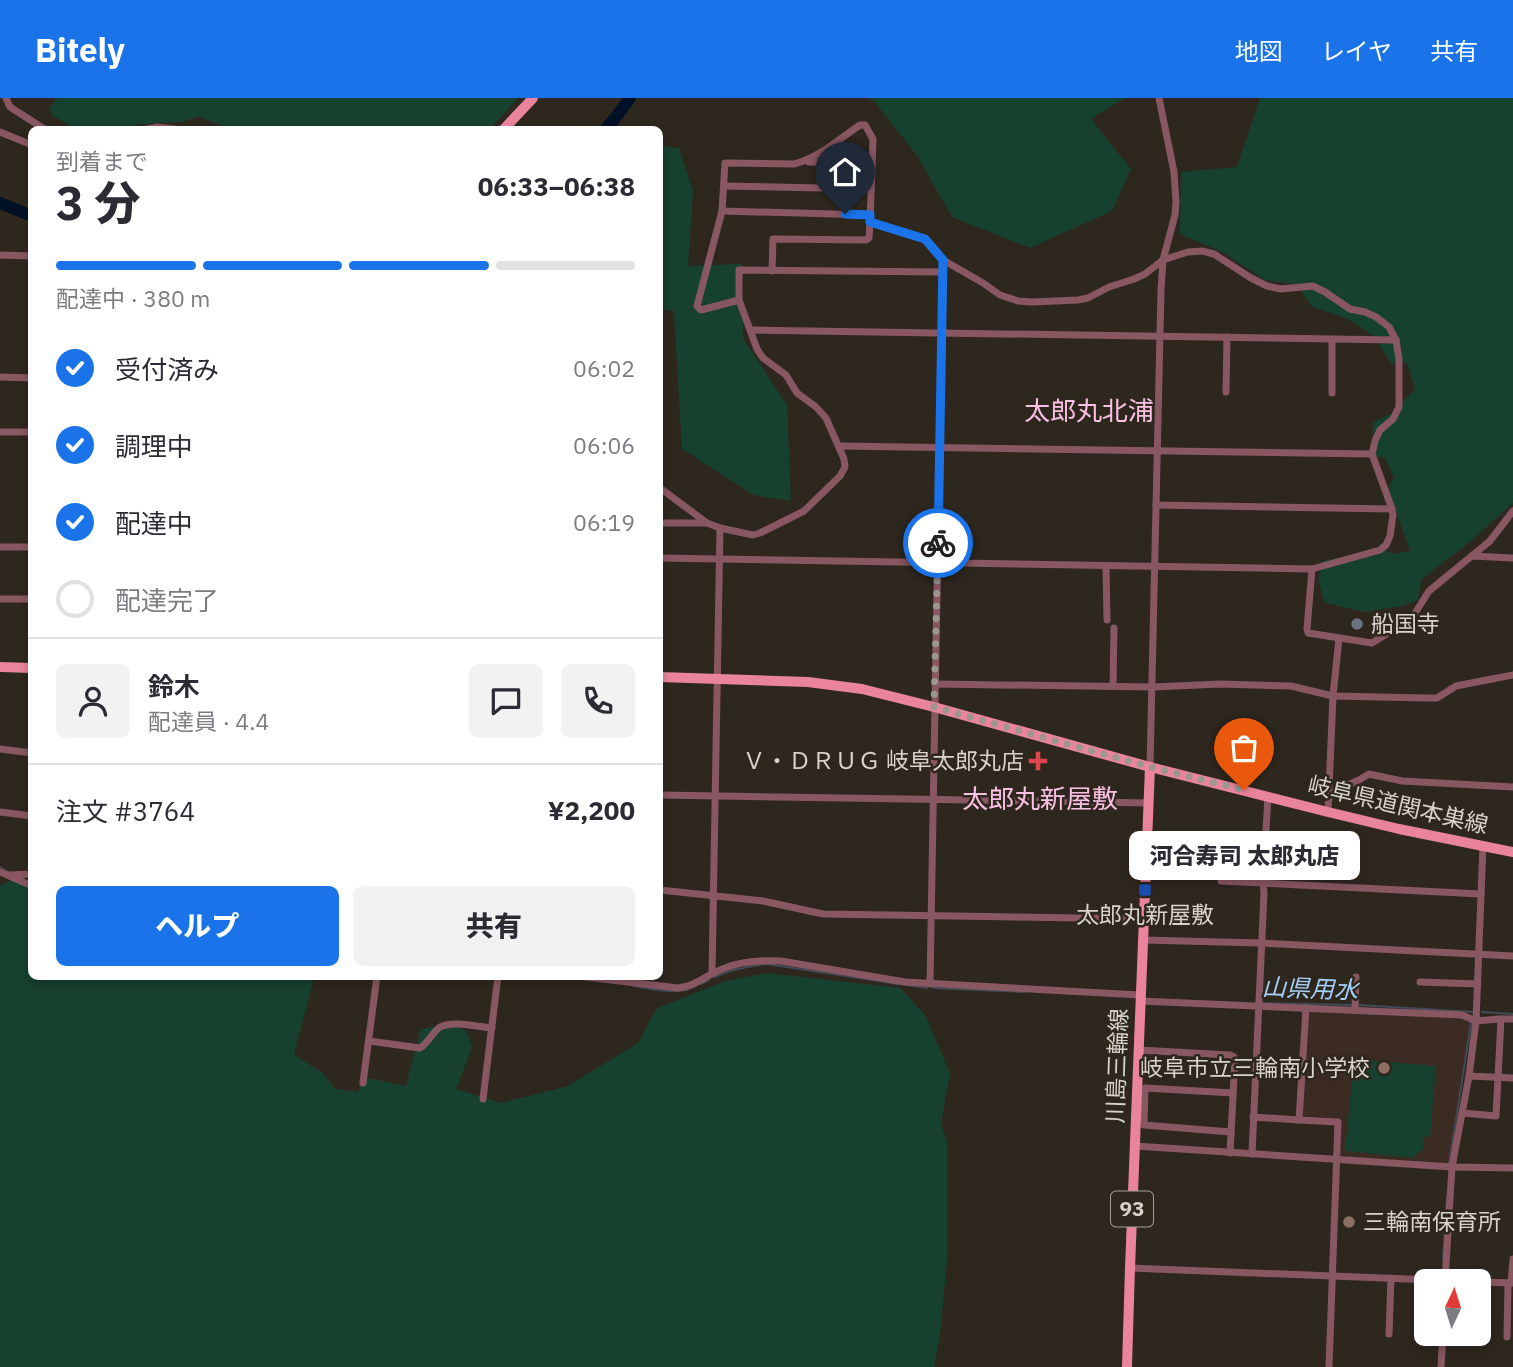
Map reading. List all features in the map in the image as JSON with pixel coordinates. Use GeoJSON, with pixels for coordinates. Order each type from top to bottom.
{"type":"FeatureCollection","features":[{"type":"Feature","properties":{"kind":"main road"},"geometry":{"type":"LineString","coordinates":[[507,126],[533,98]]}},
{"type":"Feature","properties":{"kind":"main road"},"geometry":{"type":"LineString","coordinates":[[0,667],[28,668]]}},
{"type":"Feature","properties":{"kind":"main road","name":"岐阜県道関本巣線"},"geometry":{"type":"LineString","coordinates":[[663,677],[841,685],[934,707],[1150,767],[1328,812],[1513,852]]}},
{"type":"Feature","properties":{"kind":"main road","name":"川島三輪線"},"geometry":{"type":"LineString","coordinates":[[1127,1367],[1150,767]]}},
{"type":"Feature","properties":{"kind":"street"},"geometry":{"type":"LineString","coordinates":[[6,98],[10,107],[40,126]]}},
{"type":"Feature","properties":{"kind":"street"},"geometry":{"type":"LineString","coordinates":[[1150,767],[1163,260],[1175,215],[1176,190],[1159,98]]}},
{"type":"Feature","properties":{"kind":"street"},"geometry":{"type":"LineString","coordinates":[[772,271],[773,239],[869,238],[873,139],[865,125],[860,125],[804,162]]}},
{"type":"Feature","properties":{"kind":"street"},"geometry":{"type":"LineString","coordinates":[[0,132],[28,143]]}},
{"type":"Feature","properties":{"kind":"street"},"geometry":{"type":"LineString","coordinates":[[739,300],[702,310],[697,306],[722,211],[725,163],[872,164]]}},
{"type":"Feature","properties":{"kind":"street"},"geometry":{"type":"LineString","coordinates":[[724,186],[871,189]]}},
{"type":"Feature","properties":{"kind":"street"},"geometry":{"type":"LineString","coordinates":[[663,558],[1311,569],[1380,550],[1390,536],[1392,509],[1372,454],[1380,430],[1393,419],[1399,407],[1399,359],[1396,340],[1389,327],[1376,317],[1350,309],[1313,286],[1281,289],[1267,286],[1214,254],[1202,251],[1188,252],[1163,260],[1145,274],[1088,298],[1018,301],[1000,295],[943,260],[925,239],[870,218],[722,211]]}},
{"type":"Feature","properties":{"kind":"street"},"geometry":{"type":"LineString","coordinates":[[0,255],[28,256]]}},
{"type":"Feature","properties":{"kind":"street"},"geometry":{"type":"LineString","coordinates":[[930,984],[943,260]]}},
{"type":"Feature","properties":{"kind":"street"},"geometry":{"type":"LineString","coordinates":[[663,490],[707,523],[753,535],[804,511],[840,476],[845,467],[840,446],[827,418],[797,393],[786,375],[763,358],[757,349],[739,300],[739,270],[943,272]]}},
{"type":"Feature","properties":{"kind":"street"},"geometry":{"type":"LineString","coordinates":[[751,330],[1396,340]]}},
{"type":"Feature","properties":{"kind":"street"},"geometry":{"type":"LineString","coordinates":[[1226,392],[1227,337]]}},
{"type":"Feature","properties":{"kind":"street"},"geometry":{"type":"LineString","coordinates":[[1332,340],[1332,393]]}},
{"type":"Feature","properties":{"kind":"street"},"geometry":{"type":"LineString","coordinates":[[0,377],[28,378]]}},
{"type":"Feature","properties":{"kind":"street"},"geometry":{"type":"LineString","coordinates":[[0,432],[28,432]]}},
{"type":"Feature","properties":{"kind":"street"},"geometry":{"type":"LineString","coordinates":[[840,446],[1372,454]]}},
{"type":"Feature","properties":{"kind":"street"},"geometry":{"type":"LineString","coordinates":[[1156,505],[1392,509]]}},
{"type":"Feature","properties":{"kind":"street"},"geometry":{"type":"LineString","coordinates":[[1311,569],[1308,633],[1372,643],[1412,618],[1429,591],[1490,541],[1513,511]]}},
{"type":"Feature","properties":{"kind":"street"},"geometry":{"type":"LineString","coordinates":[[663,523],[707,523]]}},
{"type":"Feature","properties":{"kind":"street"},"geometry":{"type":"LineString","coordinates":[[712,973],[720,528]]}},
{"type":"Feature","properties":{"kind":"street"},"geometry":{"type":"LineString","coordinates":[[0,547],[28,547]]}},
{"type":"Feature","properties":{"kind":"street"},"geometry":{"type":"LineString","coordinates":[[1472,556],[1513,558]]}},
{"type":"Feature","properties":{"kind":"street"},"geometry":{"type":"LineString","coordinates":[[1106,567],[1107,620]]}},
{"type":"Feature","properties":{"kind":"street"},"geometry":{"type":"LineString","coordinates":[[0,599],[28,599]]}},
{"type":"Feature","properties":{"kind":"street"},"geometry":{"type":"LineString","coordinates":[[1113,686],[1114,628]]}},
{"type":"Feature","properties":{"kind":"street"},"geometry":{"type":"LineString","coordinates":[[1328,812],[1333,696],[1339,638]]}},
{"type":"Feature","properties":{"kind":"street"},"geometry":{"type":"LineString","coordinates":[[935,684],[1153,687],[1220,684],[1291,686],[1333,696],[1437,698],[1457,687],[1513,675]]}},
{"type":"Feature","properties":{"kind":"street"},"geometry":{"type":"LineString","coordinates":[[0,749],[28,752]]}},
{"type":"Feature","properties":{"kind":"street"},"geometry":{"type":"LineString","coordinates":[[1328,794],[1369,774],[1402,781],[1513,787]]}},
{"type":"Feature","properties":{"kind":"street"},"geometry":{"type":"LineString","coordinates":[[663,795],[1148,803]]}},
{"type":"Feature","properties":{"kind":"street"},"geometry":{"type":"LineString","coordinates":[[1252,1154],[1268,796]]}},
{"type":"Feature","properties":{"kind":"street"},"geometry":{"type":"LineString","coordinates":[[0,812],[28,816]]}},
{"type":"Feature","properties":{"kind":"street"},"geometry":{"type":"LineString","coordinates":[[1446,1269],[1452,1167],[1476,1021],[1483,845]]}},
{"type":"Feature","properties":{"kind":"street"},"geometry":{"type":"LineString","coordinates":[[0,872],[28,884]]}},
{"type":"Feature","properties":{"kind":"street"},"geometry":{"type":"LineString","coordinates":[[9,876],[28,874]]}},
{"type":"Feature","properties":{"kind":"street"},"geometry":{"type":"LineString","coordinates":[[1221,881],[1481,894]]}},
{"type":"Feature","properties":{"kind":"street"},"geometry":{"type":"LineString","coordinates":[[663,890],[763,901],[823,914],[1143,919]]}},
{"type":"Feature","properties":{"kind":"street"},"geometry":{"type":"LineString","coordinates":[[1143,940],[1261,943],[1513,956]]}},
{"type":"Feature","properties":{"kind":"street"},"geometry":{"type":"LineString","coordinates":[[611,980],[686,987],[712,973],[739,964],[767,960],[881,979],[930,984],[1462,1015],[1476,1021],[1513,1019]]}},
{"type":"Feature","properties":{"kind":"street"},"geometry":{"type":"LineString","coordinates":[[1355,1010],[1356,976]]}},
{"type":"Feature","properties":{"kind":"street"},"geometry":{"type":"LineString","coordinates":[[363,1083],[377,980]]}},
{"type":"Feature","properties":{"kind":"street"},"geometry":{"type":"LineString","coordinates":[[483,1099],[498,980]]}},
{"type":"Feature","properties":{"kind":"street"},"geometry":{"type":"LineString","coordinates":[[1420,982],[1478,984]]}},
{"type":"Feature","properties":{"kind":"street"},"geometry":{"type":"LineString","coordinates":[[1299,1120],[1306,1008]]}},
{"type":"Feature","properties":{"kind":"street"},"geometry":{"type":"LineString","coordinates":[[1462,1113],[1496,1116],[1501,1019]]}},
{"type":"Feature","properties":{"kind":"street"},"geometry":{"type":"LineString","coordinates":[[369,1041],[420,1048],[446,1025],[492,1028]]}},
{"type":"Feature","properties":{"kind":"street"},"geometry":{"type":"LineString","coordinates":[[1139,1050],[1234,1056],[1230,1153]]}},
{"type":"Feature","properties":{"kind":"street"},"geometry":{"type":"LineString","coordinates":[[1469,1076],[1513,1078]]}},
{"type":"Feature","properties":{"kind":"street"},"geometry":{"type":"LineString","coordinates":[[1231,1132],[1144,1125],[1145,1088],[1233,1093]]}},
{"type":"Feature","properties":{"kind":"street"},"geometry":{"type":"LineString","coordinates":[[1254,1117],[1338,1122],[1329,1367]]}},
{"type":"Feature","properties":{"kind":"street"},"geometry":{"type":"LineString","coordinates":[[1135,1146],[1452,1167],[1513,1168]]}},
{"type":"Feature","properties":{"kind":"street"},"geometry":{"type":"LineString","coordinates":[[1507,1337],[1513,1259]]}},
{"type":"Feature","properties":{"kind":"street"},"geometry":{"type":"LineString","coordinates":[[1129,1268],[1414,1279]]}},
{"type":"Feature","properties":{"kind":"street"},"geometry":{"type":"LineString","coordinates":[[1389,1335],[1391,1278]]}},
{"type":"Feature","properties":{"kind":"street"},"geometry":{"type":"LineString","coordinates":[[1491,1282],[1511,1283]]}},
{"type":"Feature","properties":{"kind":"street"},"geometry":{"type":"LineString","coordinates":[[1441,1367],[1442,1346]]}},
{"type":"Feature","properties":{"kind":"shaded area","name":"岐阜市立三輪南小学校"},"geometry":{"type":"Polygon","coordinates":[[[1309,1009],[1466,1018],[1471,1023],[1448,1165],[1347,1157],[1340,1154],[1341,1119],[1305,1116],[1302,1113],[1309,1009]]]}},
{"type":"Feature","properties":{"kind":"green space"},"geometry":{"type":"Polygon","coordinates":[[[57,98],[518,98],[493,126],[223,126],[198,116],[183,122],[71,126],[53,116],[49,109],[57,98]]]}},
{"type":"Feature","properties":{"kind":"green space"},"geometry":{"type":"Polygon","coordinates":[[[867,98],[1125,98],[1091,119],[1131,169],[1112,211],[1030,248],[952,217],[918,157],[874,101],[867,98]]]}},
{"type":"Feature","properties":{"kind":"green space"},"geometry":{"type":"Polygon","coordinates":[[[1260,98],[1513,98],[1513,503],[1471,541],[1422,579],[1418,600],[1402,606],[1364,612],[1325,603],[1318,580],[1322,561],[1383,549],[1393,554],[1410,551],[1388,488],[1394,477],[1384,457],[1372,456],[1373,422],[1393,413],[1415,389],[1407,363],[1391,364],[1375,337],[1348,319],[1312,307],[1296,284],[1265,280],[1222,252],[1180,234],[1181,172],[1237,167],[1260,98]]]}},
{"type":"Feature","properties":{"kind":"green space"},"geometry":{"type":"Polygon","coordinates":[[[663,146],[679,148],[693,191],[688,266],[742,264],[743,338],[787,405],[791,501],[753,495],[682,449],[674,311],[663,309],[663,146]]]}},
{"type":"Feature","properties":{"kind":"green space"},"geometry":{"type":"Polygon","coordinates":[[[21,876],[28,882],[28,980],[313,980],[294,1055],[323,1073],[335,1089],[358,1092],[364,1077],[406,1086],[421,1029],[451,1023],[466,1031],[472,1047],[456,1089],[501,1103],[568,1086],[638,1043],[657,1008],[725,981],[767,973],[900,988],[926,1016],[950,1074],[941,1124],[947,1142],[947,1261],[934,1367],[0,1367],[0,884],[21,876]]]}},
{"type":"Feature","properties":{"kind":"green space"},"geometry":{"type":"Polygon","coordinates":[[[1354,1059],[1436,1066],[1430,1137],[1424,1136],[1423,1149],[1413,1158],[1345,1151],[1354,1059]]]}},
{"type":"Feature","properties":{"kind":"waterway"},"geometry":{"type":"LineString","coordinates":[[608,126],[630,98]]}},
{"type":"Feature","properties":{"kind":"waterway"},"geometry":{"type":"LineString","coordinates":[[0,203],[28,214]]}},
{"type":"Feature","properties":{"kind":"waterway","name":"山県用水"},"geometry":{"type":"LineString","coordinates":[[0,867],[8,872]]}},
{"type":"Feature","properties":{"kind":"waterway","name":"山県用水"},"geometry":{"type":"LineString","coordinates":[[715,977],[741,968],[767,964],[898,984]]}},
{"type":"Feature","properties":{"kind":"waterway","name":"山県用水"},"geometry":{"type":"LineString","coordinates":[[701,984],[709,980]]}},
{"type":"Feature","properties":{"kind":"waterway","name":"山県用水"},"geometry":{"type":"LineString","coordinates":[[907,985],[927,988]]}},
{"type":"Feature","properties":{"kind":"waterway","name":"山県用水"},"geometry":{"type":"LineString","coordinates":[[633,986],[673,991],[696,986]]}},
{"type":"Feature","properties":{"kind":"waterway","name":"山県用水"},"geometry":{"type":"LineString","coordinates":[[933,988],[1024,992]]}},
{"type":"Feature","properties":{"kind":"waterway","name":"山県用水"},"geometry":{"type":"LineString","coordinates":[[1261,1003],[1353,1005]]}},
{"type":"Feature","properties":{"kind":"waterway","name":"山県用水"},"geometry":{"type":"LineString","coordinates":[[1358,1005],[1473,1012]]}},
{"type":"Feature","properties":{"kind":"waterway","name":"山県用水"},"geometry":{"type":"LineString","coordinates":[[1482,1012],[1513,1014]]}},
{"type":"Feature","properties":{"kind":"waterway","name":"山県用水"},"geometry":{"type":"LineString","coordinates":[[1449,1164],[1471,1023]]}},
{"type":"Feature","properties":{"kind":"waterway","name":"山県用水"},"geometry":{"type":"LineString","coordinates":[[1443,1259],[1447,1198]]}},
{"type":"Feature","properties":{"kind":"way so far"},"geometry":{"type":"LineString","coordinates":[[938,543],[934,707],[1244,790]]}},
{"type":"Feature","properties":{"kind":"place","name":"船国寺"},"geometry":{"type":"Point","coordinates":[1357,624]}},
{"type":"Feature","properties":{"kind":"place","name":"Ｖ・ＤＲＵＧ 岐阜太郎丸店"},"geometry":{"type":"Point","coordinates":[1038,761]}},
{"type":"Feature","properties":{"kind":"place","name":"河合寿司 太郎丸店"},"geometry":{"type":"Point","coordinates":[1244,790]}},
{"type":"Feature","properties":{"kind":"place","name":"太郎丸新屋敷"},"geometry":{"type":"Point","coordinates":[1145,890]}},
{"type":"Feature","properties":{"kind":"place","name":"岐阜市立三輪南小学校"},"geometry":{"type":"Point","coordinates":[1384,1068]}},
{"type":"Feature","properties":{"kind":"place","name":"三輪南保育所"},"geometry":{"type":"Point","coordinates":[1349,1222]}},
{"type":"Feature","properties":{"kind":"district","name":"太郎丸北浦"},"geometry":{"type":"Point","coordinates":[1089,411]}},
{"type":"Feature","properties":{"kind":"district","name":"太郎丸新屋敷"},"geometry":{"type":"Point","coordinates":[1040,799]}},
{"type":"Feature","properties":{"kind":"route"},"geometry":{"type":"LineString","coordinates":[[845,214],[870,215],[870,222],[925,239],[943,260],[938,543]]}}]}
